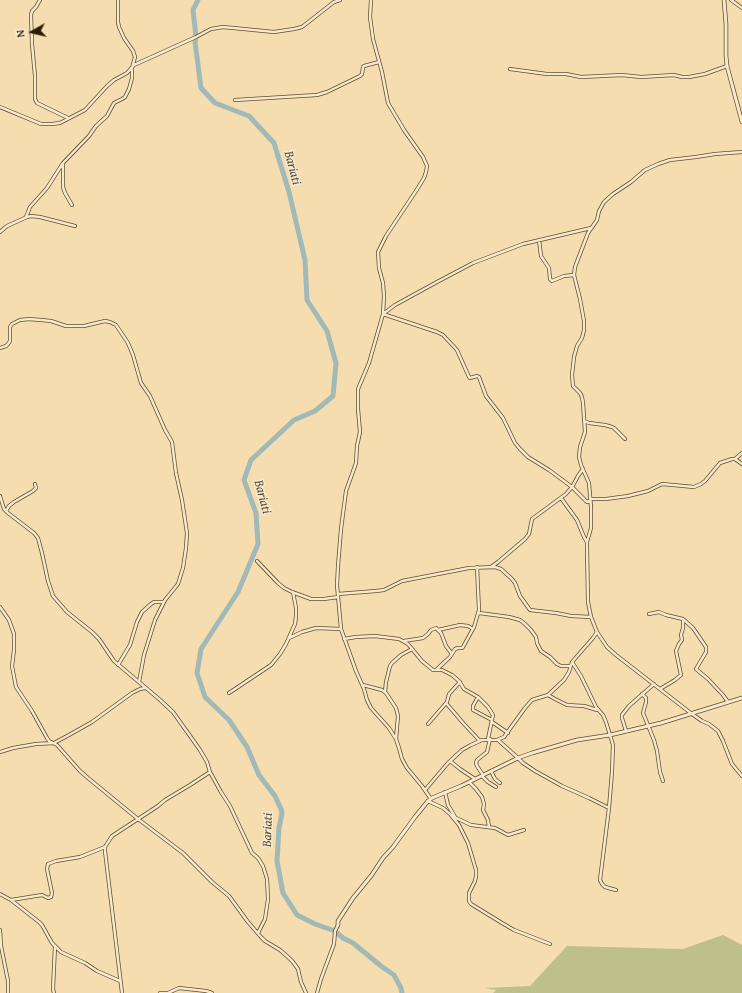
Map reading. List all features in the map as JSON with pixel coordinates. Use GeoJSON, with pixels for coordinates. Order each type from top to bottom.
{"type":"FeatureCollection","features":[{"type":"Feature","properties":{"kind":"street"},"geometry":{"type":"LineString","coordinates":[[40,0],[30,15],[35,76],[35,99],[37,103],[68,118]]}},
{"type":"Feature","properties":{"kind":"street"},"geometry":{"type":"LineString","coordinates":[[26,217],[30,207],[47,188],[63,163],[107,116],[114,103],[122,99],[126,94],[132,78],[135,58],[119,27],[118,0]]}},
{"type":"Feature","properties":{"kind":"street"},"geometry":{"type":"LineString","coordinates":[[0,107],[41,124],[60,123],[85,110],[107,86],[114,80],[127,73],[133,66],[164,50],[220,26],[274,32],[294,30],[302,27],[335,1],[340,0]]}},
{"type":"Feature","properties":{"kind":"street"},"geometry":{"type":"LineString","coordinates":[[371,0],[370,17],[373,39],[388,103],[404,130],[423,157],[427,166],[424,178],[386,236],[378,252],[384,296],[383,314],[369,363],[358,389],[360,432],[356,463],[346,491],[338,566],[338,596],[341,629],[371,708],[389,728],[396,739],[400,748],[402,759],[407,768],[425,790],[429,800],[443,808],[455,818],[471,825],[498,829],[508,834],[524,830]]}},
{"type":"Feature","properties":{"kind":"street"},"geometry":{"type":"LineString","coordinates":[[724,0],[728,66],[742,122]]}},
{"type":"Feature","properties":{"kind":"street"},"geometry":{"type":"LineString","coordinates":[[731,0],[742,8]]}},
{"type":"Feature","properties":{"kind":"street"},"geometry":{"type":"LineString","coordinates":[[235,100],[317,95],[327,92],[360,76],[364,66],[379,62]]}},
{"type":"Feature","properties":{"kind":"street"},"geometry":{"type":"LineString","coordinates":[[510,69],[566,74],[581,77],[622,74],[641,77],[674,75],[689,77],[705,74],[728,66]]}},
{"type":"Feature","properties":{"kind":"street"},"geometry":{"type":"LineString","coordinates":[[742,152],[670,160],[658,164],[645,170],[631,182],[609,197],[602,205],[597,220],[586,237],[574,267],[574,275],[582,307],[584,330],[582,338],[577,346],[573,365],[573,383],[575,388],[582,396],[585,432],[580,447],[579,457],[589,483],[591,499],[591,528],[587,542],[588,602],[591,617],[597,632],[607,647],[692,714],[718,731],[724,741],[732,764],[742,776]]}},
{"type":"Feature","properties":{"kind":"street"},"geometry":{"type":"LineString","coordinates":[[63,163],[63,187],[72,205]]}},
{"type":"Feature","properties":{"kind":"street"},"geometry":{"type":"LineString","coordinates":[[0,232],[7,226],[31,216],[75,226]]}},
{"type":"Feature","properties":{"kind":"street"},"geometry":{"type":"LineString","coordinates":[[383,314],[419,292],[473,263],[518,246],[592,228]]}},
{"type":"Feature","properties":{"kind":"street"},"geometry":{"type":"LineString","coordinates":[[539,240],[541,256],[549,268],[550,279],[552,281],[564,276],[574,275]]}},
{"type":"Feature","properties":{"kind":"street"},"geometry":{"type":"LineString","coordinates":[[383,314],[443,335],[457,350],[469,377],[477,376],[479,378],[486,396],[503,418],[520,449],[572,487],[587,502],[591,499],[628,496],[648,491],[662,484],[694,487],[705,481],[720,463],[728,460],[735,460],[742,464]]}},
{"type":"Feature","properties":{"kind":"street"},"geometry":{"type":"LineString","coordinates":[[0,348],[8,344],[10,341],[10,327],[12,324],[20,320],[29,319],[52,321],[66,326],[84,326],[105,321],[116,325],[133,355],[141,383],[150,396],[172,442],[187,541],[183,568],[178,584],[164,602],[155,620],[144,655],[139,682]]}},
{"type":"Feature","properties":{"kind":"street"},"geometry":{"type":"LineString","coordinates":[[584,421],[612,427],[625,439]]}},
{"type":"Feature","properties":{"kind":"street"},"geometry":{"type":"LineString","coordinates":[[735,460],[742,453]]}},
{"type":"Feature","properties":{"kind":"street"},"geometry":{"type":"LineString","coordinates":[[490,567],[526,539],[529,534],[530,522],[532,518],[566,494],[583,469]]}},
{"type":"Feature","properties":{"kind":"street"},"geometry":{"type":"LineString","coordinates":[[6,511],[14,502],[33,491],[36,488],[35,484]]}},
{"type":"Feature","properties":{"kind":"street"},"geometry":{"type":"LineString","coordinates":[[0,496],[4,509],[34,533],[38,538],[53,596],[67,612],[92,632],[118,665],[173,712],[200,750],[207,762],[210,772],[230,806],[252,853],[258,858],[263,866],[267,879],[268,899],[266,919],[258,933]]}},
{"type":"Feature","properties":{"kind":"street"},"geometry":{"type":"LineString","coordinates":[[561,498],[577,520],[587,542]]}},
{"type":"Feature","properties":{"kind":"street"},"geometry":{"type":"LineString","coordinates":[[257,561],[278,584],[311,599],[324,599],[384,590],[402,580],[469,568],[495,567],[501,569],[515,583],[520,596],[530,610],[571,616],[591,617]]}},
{"type":"Feature","properties":{"kind":"street"},"geometry":{"type":"LineString","coordinates":[[436,671],[450,657],[456,648],[463,647],[473,630],[479,613],[477,567]]}},
{"type":"Feature","properties":{"kind":"street"},"geometry":{"type":"LineString","coordinates":[[229,693],[271,665],[280,654],[289,639],[295,624],[296,608],[293,592]]}},
{"type":"Feature","properties":{"kind":"street"},"geometry":{"type":"LineString","coordinates":[[118,665],[130,645],[137,622],[142,612],[154,602],[164,602]]}},
{"type":"Feature","properties":{"kind":"street"},"geometry":{"type":"LineString","coordinates":[[0,607],[9,620],[14,634],[12,671],[16,687],[49,741],[57,745],[80,771],[138,819],[183,853],[212,882],[229,896],[248,922],[265,941],[280,950],[293,962],[298,969],[301,982],[306,993]]}},
{"type":"Feature","properties":{"kind":"street"},"geometry":{"type":"LineString","coordinates":[[649,614],[659,612],[683,619],[693,628],[706,647],[706,652],[696,669],[708,678],[729,703]]}},
{"type":"Feature","properties":{"kind":"street"},"geometry":{"type":"LineString","coordinates":[[479,613],[520,620],[532,630],[541,651],[557,664],[570,666]]}},
{"type":"Feature","properties":{"kind":"street"},"geometry":{"type":"LineString","coordinates":[[660,689],[681,675],[676,651],[682,639],[683,619]]}},
{"type":"Feature","properties":{"kind":"street"},"geometry":{"type":"LineString","coordinates":[[344,639],[375,636],[404,641],[423,638],[432,629],[436,628],[438,630],[460,625],[468,626],[473,630]]}},
{"type":"Feature","properties":{"kind":"street"},"geometry":{"type":"LineString","coordinates":[[289,639],[302,632],[316,628],[341,629]]}},
{"type":"Feature","properties":{"kind":"street"},"geometry":{"type":"LineString","coordinates":[[438,630],[452,654]]}},
{"type":"Feature","properties":{"kind":"street"},"geometry":{"type":"LineString","coordinates":[[425,790],[450,760],[462,750],[480,741],[504,737],[532,700],[548,695],[564,680],[572,662],[597,632]]}},
{"type":"Feature","properties":{"kind":"street"},"geometry":{"type":"LineString","coordinates":[[404,641],[422,661],[433,670],[442,670],[456,678],[464,689],[478,697],[493,713],[487,752],[477,760],[476,763],[488,782],[496,787]]}},
{"type":"Feature","properties":{"kind":"street"},"geometry":{"type":"LineString","coordinates":[[385,693],[390,666],[401,655],[412,649]]}},
{"type":"Feature","properties":{"kind":"street"},"geometry":{"type":"LineString","coordinates":[[572,662],[581,676],[592,701],[603,715],[613,749],[609,808],[600,880],[605,887],[616,890]]}},
{"type":"Feature","properties":{"kind":"street"},"geometry":{"type":"LineString","coordinates":[[428,724],[446,703],[449,694],[460,682]]}},
{"type":"Feature","properties":{"kind":"street"},"geometry":{"type":"LineString","coordinates":[[626,731],[622,715],[629,706],[654,684]]}},
{"type":"Feature","properties":{"kind":"street"},"geometry":{"type":"LineString","coordinates":[[362,685],[378,689],[385,693],[396,708],[396,739]]}},
{"type":"Feature","properties":{"kind":"street"},"geometry":{"type":"LineString","coordinates":[[0,752],[36,744],[54,743],[92,722],[132,693],[145,688]]}},
{"type":"Feature","properties":{"kind":"street"},"geometry":{"type":"LineString","coordinates":[[642,694],[646,698],[643,713],[657,751],[663,781]]}},
{"type":"Feature","properties":{"kind":"street"},"geometry":{"type":"LineString","coordinates":[[548,695],[567,705],[584,706],[598,710]]}},
{"type":"Feature","properties":{"kind":"street"},"geometry":{"type":"LineString","coordinates":[[478,697],[473,706],[474,710],[508,733]]}},
{"type":"Feature","properties":{"kind":"street"},"geometry":{"type":"LineString","coordinates":[[317,993],[334,944],[335,931],[341,916],[383,858],[429,800],[518,758],[552,746],[649,726],[742,698]]}},
{"type":"Feature","properties":{"kind":"street"},"geometry":{"type":"LineString","coordinates":[[446,703],[480,741]]}},
{"type":"Feature","properties":{"kind":"street"},"geometry":{"type":"LineString","coordinates":[[498,739],[527,766],[562,786],[609,808]]}},
{"type":"Feature","properties":{"kind":"street"},"geometry":{"type":"LineString","coordinates":[[450,760],[475,779]]}},
{"type":"Feature","properties":{"kind":"street"},"geometry":{"type":"LineString","coordinates":[[491,771],[495,779],[500,783]]}},
{"type":"Feature","properties":{"kind":"street"},"geometry":{"type":"LineString","coordinates":[[122,993],[104,851],[105,847],[112,836],[210,772]]}},
{"type":"Feature","properties":{"kind":"street"},"geometry":{"type":"LineString","coordinates":[[468,782],[482,797],[484,804],[483,810],[488,820],[489,827]]}},
{"type":"Feature","properties":{"kind":"street"},"geometry":{"type":"LineString","coordinates":[[445,792],[448,805],[455,818]]}},
{"type":"Feature","properties":{"kind":"street"},"geometry":{"type":"LineString","coordinates":[[452,816],[459,825],[465,837],[476,870],[475,881],[469,893],[469,901],[514,930],[550,944]]}},
{"type":"Feature","properties":{"kind":"street"},"geometry":{"type":"LineString","coordinates":[[11,900],[42,895],[48,898],[51,897],[52,893],[47,868],[48,864],[56,861],[80,857],[105,847]]}},
{"type":"Feature","properties":{"kind":"street"},"geometry":{"type":"LineString","coordinates":[[0,894],[11,900],[42,925],[55,946],[61,952],[120,981]]}},
{"type":"Feature","properties":{"kind":"street"},"geometry":{"type":"LineString","coordinates":[[0,930],[1,946],[8,981],[8,993]]}},
{"type":"Feature","properties":{"kind":"street"},"geometry":{"type":"LineString","coordinates":[[54,993],[55,946]]}},
{"type":"Feature","properties":{"kind":"street"},"geometry":{"type":"LineString","coordinates":[[160,993],[179,988],[196,992],[206,991],[212,993]]}},
{"type":"Feature","properties":{"kind":"green space"},"geometry":{"type":"Polygon","coordinates":[[[723,935],[742,945],[742,993],[493,993],[496,990],[485,988],[530,986],[567,946],[683,949],[723,935]]]}},
{"type":"Feature","properties":{"kind":"waterway","name":"Bariati"},"geometry":{"type":"LineString","coordinates":[[198,0],[193,10],[196,37],[195,42],[201,88],[215,103],[249,116],[274,143],[289,192],[305,260],[307,300],[327,331],[336,363],[333,396],[315,411],[294,420],[251,460],[244,480],[256,513],[258,544],[238,592],[201,649],[197,673],[205,697],[229,720],[247,747],[259,775],[275,796],[281,809],[282,813],[279,828],[277,861],[283,893],[297,915],[315,924],[335,931],[343,938],[353,943],[394,975],[402,993]]}}]}
